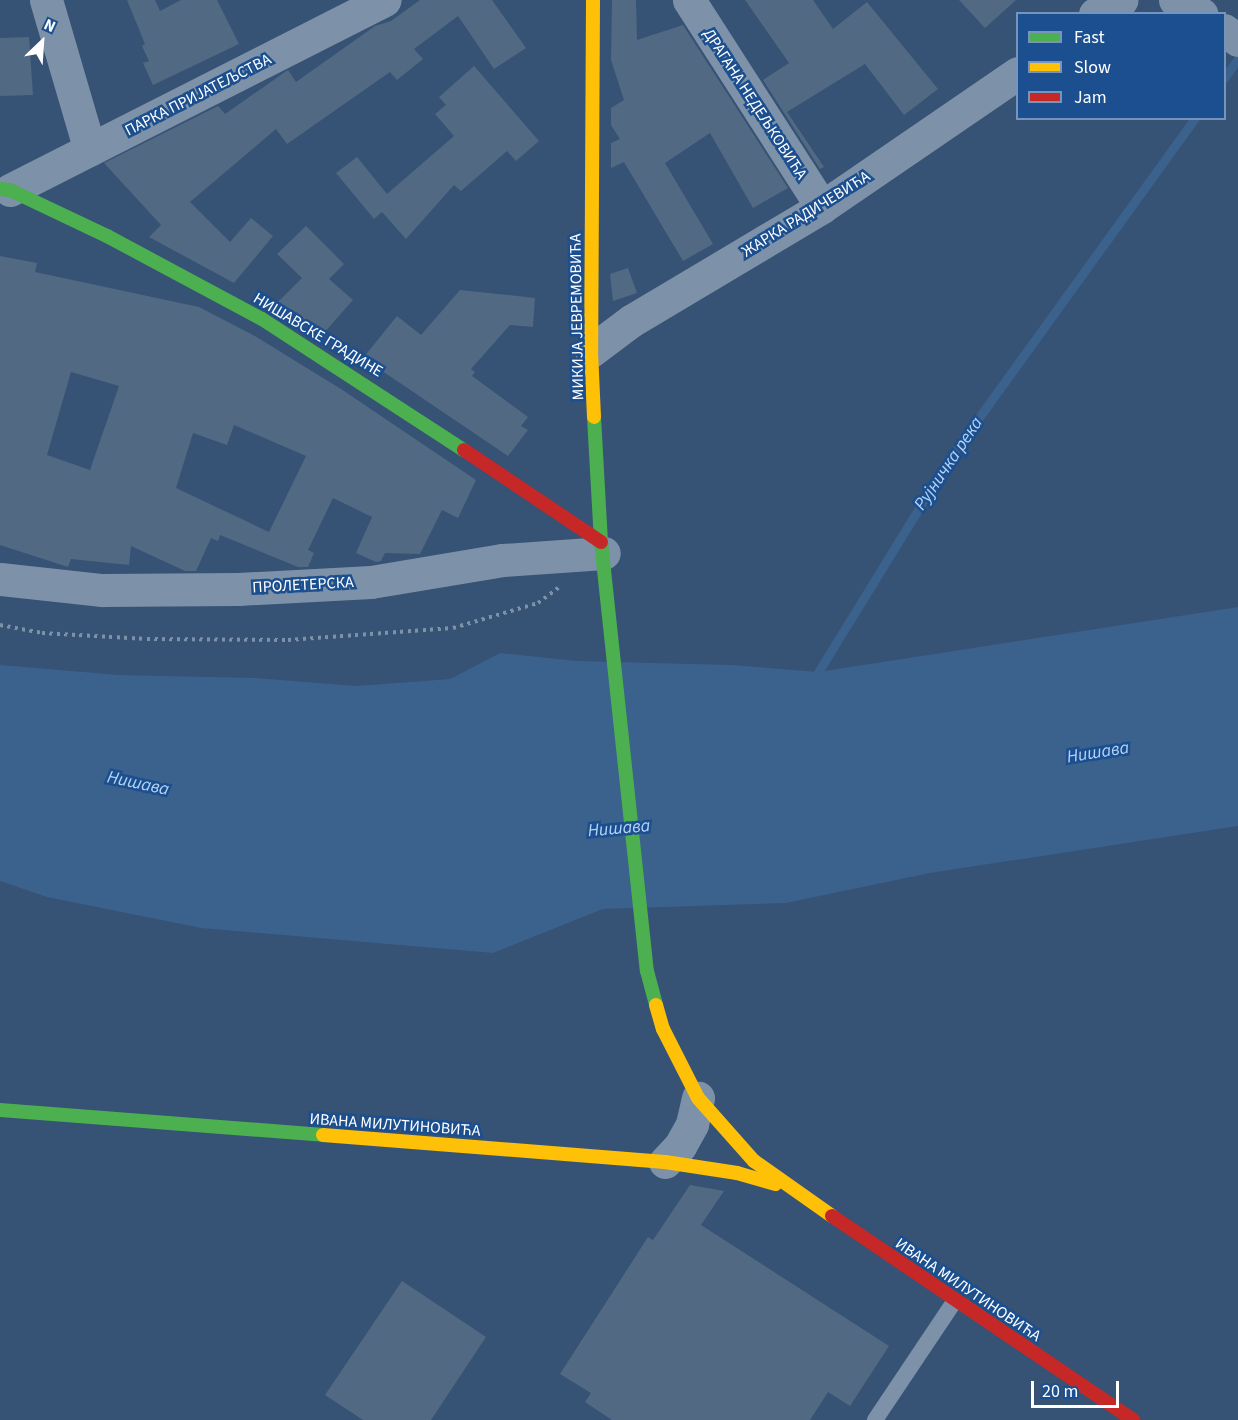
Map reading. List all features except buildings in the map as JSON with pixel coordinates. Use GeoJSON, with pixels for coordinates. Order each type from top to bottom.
{"type":"FeatureCollection","features":[{"type":"Feature","properties":{"kind":"street"},"geometry":{"type":"LineString","coordinates":[[46,0],[90,150]]}},
{"type":"Feature","properties":{"kind":"street","name":"ПАРКА ПРИЈАТЕЉСТВА"},"geometry":{"type":"LineString","coordinates":[[5,189],[90,150],[385,0]]}},
{"type":"Feature","properties":{"kind":"street","name":"МИКИЈА ЈЕВРЕМОВИЋА"},"geometry":{"type":"LineString","coordinates":[[593,0],[591,351],[595,549],[611,634],[646,971]]}},
{"type":"Feature","properties":{"kind":"street","name":"ДРАГАНА НЕДЕЉКОВИЋА"},"geometry":{"type":"LineString","coordinates":[[688,0],[822,207]]}},
{"type":"Feature","properties":{"kind":"street"},"geometry":{"type":"LineString","coordinates":[[1099,12],[1121,0]]}},
{"type":"Feature","properties":{"kind":"street"},"geometry":{"type":"LineString","coordinates":[[1175,0],[1197,12]]}},
{"type":"Feature","properties":{"kind":"street","name":"ЖАРКА РАДИЧЕВИЋА"},"geometry":{"type":"LineString","coordinates":[[591,351],[631,321],[822,207],[1016,74]]}},
{"type":"Feature","properties":{"kind":"street","name":"НИШАВСКЕ ГРАДИНЕ"},"geometry":{"type":"LineString","coordinates":[[5,189],[107,236],[262,319],[351,373],[595,549]]}},
{"type":"Feature","properties":{"kind":"street","name":"ПРОЛЕТЕРСКА"},"geometry":{"type":"LineString","coordinates":[[0,579],[102,590],[238,589],[371,582],[503,560],[595,549]]}},
{"type":"Feature","properties":{"kind":"street","name":"ИВАНА МИЛУТИНОВИЋА"},"geometry":{"type":"LineString","coordinates":[[646,971],[663,1029],[698,1098],[754,1161],[785,1187],[1132,1420]]}},
{"type":"Feature","properties":{"kind":"street"},"geometry":{"type":"LineString","coordinates":[[665,1162],[684,1139],[698,1098]]}},
{"type":"Feature","properties":{"kind":"street","name":"ИВАНА МИЛУТИНОВИЋА"},"geometry":{"type":"LineString","coordinates":[[0,1110],[665,1162],[737,1173],[785,1187]]}},
{"type":"Feature","properties":{"kind":"lane"},"geometry":{"type":"LineString","coordinates":[[875,1420],[954,1302]]}},
{"type":"Feature","properties":{"kind":"path"},"geometry":{"type":"LineString","coordinates":[[0,625],[42,633],[189,640],[288,640],[453,627],[538,603],[555,592],[595,549]]}},
{"type":"Feature","properties":{"kind":"water","name":"Нишава"},"geometry":{"type":"Polygon","coordinates":[[[1238,607],[1238,826],[930,873],[786,903],[603,909],[493,953],[201,928],[47,897],[0,881],[0,665],[119,675],[256,678],[356,686],[450,679],[500,653],[577,661],[732,665],[818,672],[1238,607]]]}},
{"type":"Feature","properties":{"kind":"waterway","name":"Рујничка река"},"geometry":{"type":"LineString","coordinates":[[1226,75],[1238,59]]}},
{"type":"Feature","properties":{"kind":"waterway","name":"Рујничка река"},"geometry":{"type":"LineString","coordinates":[[812,682],[949,459],[1194,120]]}},
{"type":"Feature","properties":{"kind":"traffic: fast"},"geometry":{"type":"LineString","coordinates":[[0,189],[10,190],[107,236],[262,319],[464,450]]}},
{"type":"Feature","properties":{"kind":"traffic: fast"},"geometry":{"type":"LineString","coordinates":[[594,417],[601,542],[647,971],[656,1005]]}},
{"type":"Feature","properties":{"kind":"traffic: fast"},"geometry":{"type":"LineString","coordinates":[[0,1110],[323,1135]]}},
{"type":"Feature","properties":{"kind":"traffic: slow"},"geometry":{"type":"LineString","coordinates":[[593,0],[591,351],[594,417]]}},
{"type":"Feature","properties":{"kind":"traffic: slow"},"geometry":{"type":"LineString","coordinates":[[656,1005],[663,1029],[698,1098],[754,1161],[832,1216]]}},
{"type":"Feature","properties":{"kind":"traffic: slow"},"geometry":{"type":"LineString","coordinates":[[323,1135],[665,1162],[737,1173],[775,1184]]}},
{"type":"Feature","properties":{"kind":"traffic: jam"},"geometry":{"type":"LineString","coordinates":[[464,450],[601,542]]}},
{"type":"Feature","properties":{"kind":"traffic: jam"},"geometry":{"type":"LineString","coordinates":[[832,1216],[1133,1420]]}}]}
